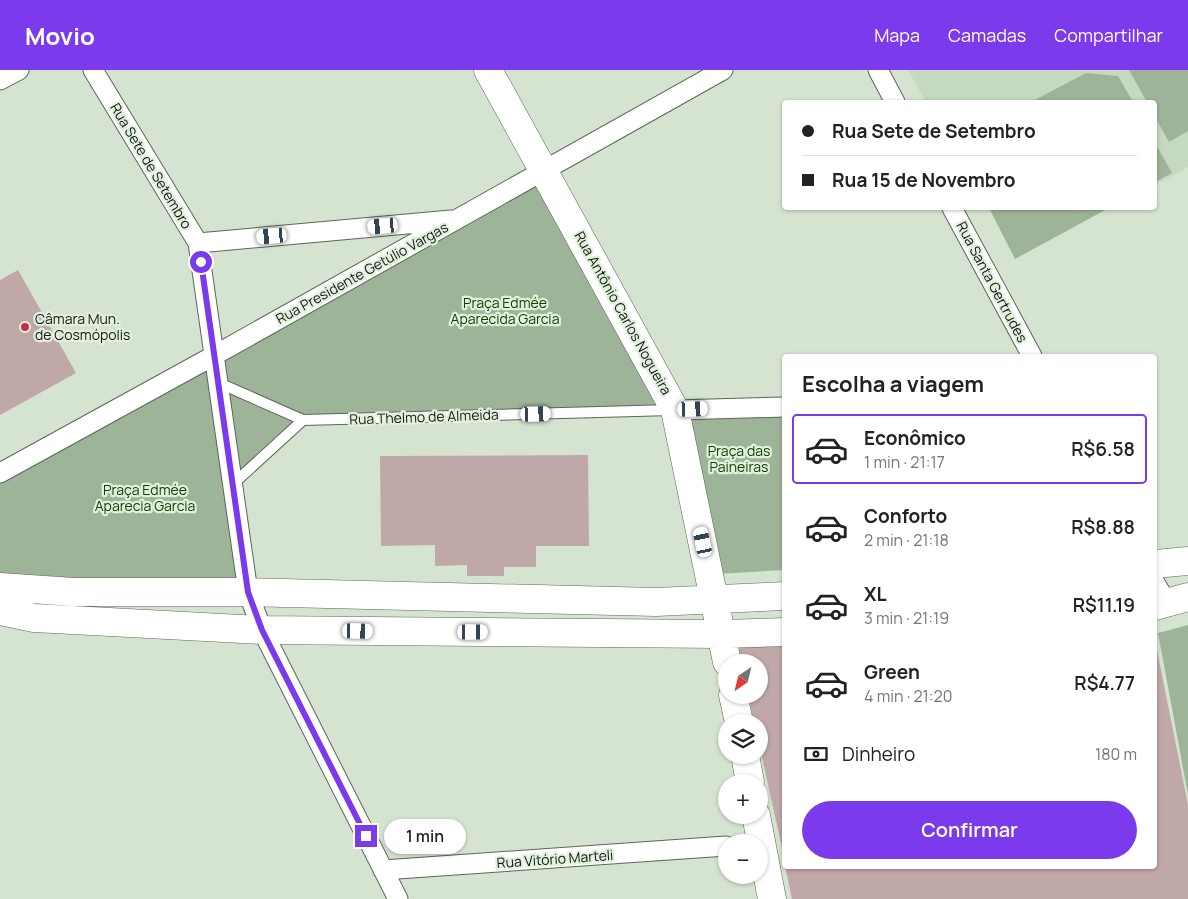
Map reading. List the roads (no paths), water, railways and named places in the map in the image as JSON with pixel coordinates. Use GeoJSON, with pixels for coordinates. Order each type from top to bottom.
{"type":"FeatureCollection","features":[{"type":"Feature","properties":{"kind":"street"},"geometry":{"type":"LineString","coordinates":[[0,80],[19,70]]}},
{"type":"Feature","properties":{"kind":"street","name":"Rua Sete de Setembro"},"geometry":{"type":"LineString","coordinates":[[93,70],[198,243],[248,592],[262,630],[398,899]]}},
{"type":"Feature","properties":{"kind":"street","name":"Rua Antônio Carlos Nogueira"},"geometry":{"type":"LineString","coordinates":[[488,70],[675,410],[726,654]]}},
{"type":"Feature","properties":{"kind":"street","name":"Rua Presidente Getúlio Vargas"},"geometry":{"type":"LineString","coordinates":[[0,473],[215,355],[723,70]]}},
{"type":"Feature","properties":{"kind":"street"},"geometry":{"type":"LineString","coordinates":[[878,70],[894,100]]}},
{"type":"Feature","properties":{"kind":"street","name":"Rua Santa Gertrudes"},"geometry":{"type":"LineString","coordinates":[[953,210],[1031,354]]}},
{"type":"Feature","properties":{"kind":"street"},"geometry":{"type":"LineString","coordinates":[[198,243],[457,220]]}},
{"type":"Feature","properties":{"kind":"street","name":"Rua Thelmo de Almeida"},"geometry":{"type":"LineString","coordinates":[[675,410],[782,407]]}},
{"type":"Feature","properties":{"kind":"street"},"geometry":{"type":"LineString","coordinates":[[1157,564],[1188,561]]}},
{"type":"Feature","properties":{"kind":"street"},"geometry":{"type":"LineString","coordinates":[[10,588],[74,592],[248,592],[646,602],[782,596]]}},
{"type":"Feature","properties":{"kind":"street"},"geometry":{"type":"LineString","coordinates":[[0,611],[34,618],[262,630],[722,634],[782,632]]}},
{"type":"Feature","properties":{"kind":"street","name":"Rua Vitório Marteli"},"geometry":{"type":"LineString","coordinates":[[383,870],[718,847]]}},
{"type":"Feature","properties":{"kind":"street"},"geometry":{"type":"LineString","coordinates":[[768,881],[772,899]]}},
{"type":"Feature","properties":{"kind":"lane","name":"Rua Thelmo de Almeida"},"geometry":{"type":"LineString","coordinates":[[219,383],[303,420],[675,410]]}},
{"type":"Feature","properties":{"kind":"lane"},"geometry":{"type":"LineString","coordinates":[[233,484],[303,420]]}},
{"type":"Feature","properties":{"kind":"place","name":"Câmara Mun. de Cosmópolis"},"geometry":{"type":"Point","coordinates":[25,327]}},
{"type":"Feature","properties":{"kind":"park label","name":"Praça Edmée Aparecida Garcia"},"geometry":{"type":"Point","coordinates":[505,312]}},
{"type":"Feature","properties":{"kind":"park label","name":"Praça das Paineiras"},"geometry":{"type":"Point","coordinates":[739,460]}},
{"type":"Feature","properties":{"kind":"park label","name":"Praça Edmée Aparecia Garcia"},"geometry":{"type":"Point","coordinates":[145,498]}}]}
